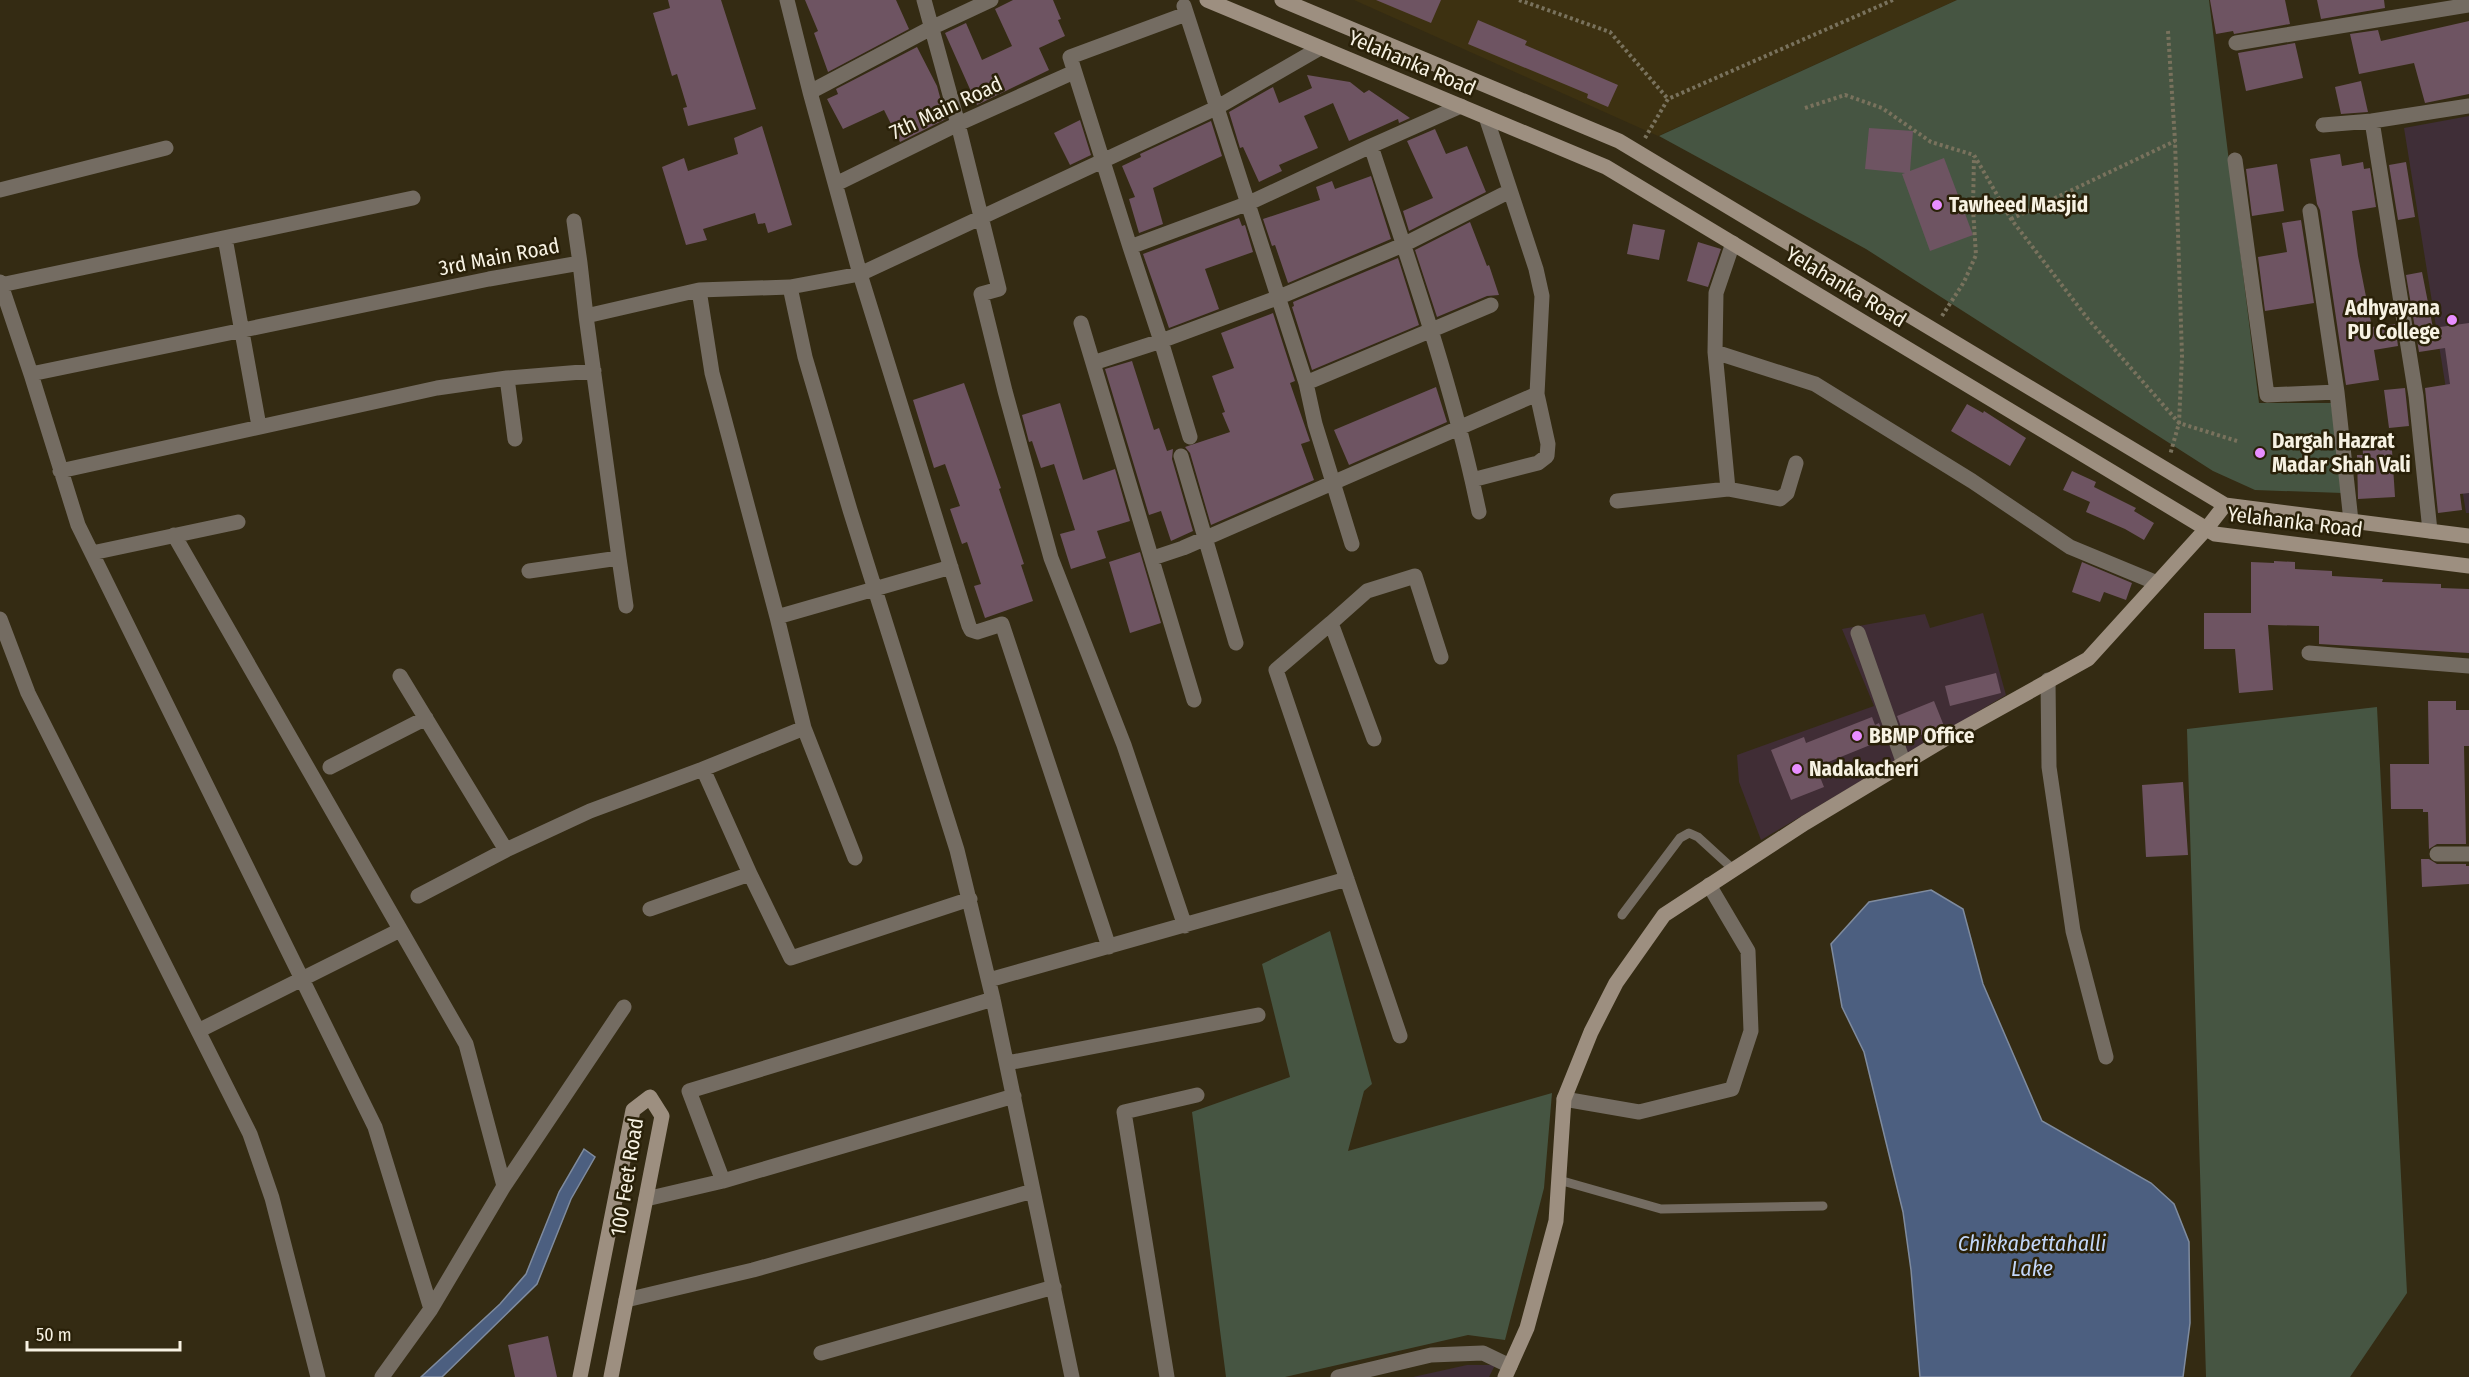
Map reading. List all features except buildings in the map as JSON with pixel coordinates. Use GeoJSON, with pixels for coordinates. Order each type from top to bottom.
{"type":"FeatureCollection","features":[{"type":"Feature","properties":{"kind":"main road","name":"Yelahanka Road"},"geometry":{"type":"LineString","coordinates":[[1207,0],[1606,167],[2215,534],[2469,566]]}},
{"type":"Feature","properties":{"kind":"main road","name":"Yelahanka Road"},"geometry":{"type":"LineString","coordinates":[[1282,0],[1619,141],[2225,505],[2469,536]]}},
{"type":"Feature","properties":{"kind":"main road"},"geometry":{"type":"LineString","coordinates":[[1507,1371],[1527,1328],[1556,1221],[1563,1099],[1591,1032],[1616,983],[1664,915],[1733,869],[1904,764],[2088,659],[2207,528],[2225,505]]}},
{"type":"Feature","properties":{"kind":"main road","name":"100 Feet Road"},"geometry":{"type":"LineString","coordinates":[[580,1377],[633,1110],[650,1097],[662,1116],[611,1377]]}},
{"type":"Feature","properties":{"kind":"street"},"geometry":{"type":"LineString","coordinates":[[787,0],[860,274],[971,630],[977,632],[1002,624],[1109,948]]}},
{"type":"Feature","properties":{"kind":"street"},"geometry":{"type":"LineString","coordinates":[[924,0],[999,289],[981,294],[1051,558],[1124,745],[1185,926]]}},
{"type":"Feature","properties":{"kind":"street"},"geometry":{"type":"LineString","coordinates":[[810,92],[931,27],[992,0]]}},
{"type":"Feature","properties":{"kind":"street"},"geometry":{"type":"LineString","coordinates":[[1190,437],[1070,57],[1184,5],[1306,383],[1332,484],[1352,544]]}},
{"type":"Feature","properties":{"kind":"street"},"geometry":{"type":"LineString","coordinates":[[2236,43],[2469,5]]}},
{"type":"Feature","properties":{"kind":"street"},"geometry":{"type":"LineString","coordinates":[[586,316],[699,290],[790,287],[860,274],[1216,108],[1320,48]]}},
{"type":"Feature","properties":{"kind":"street","name":"7th Main Road"},"geometry":{"type":"LineString","coordinates":[[836,184],[958,124],[1074,72]]}},
{"type":"Feature","properties":{"kind":"street"},"geometry":{"type":"LineString","coordinates":[[1130,247],[1249,203],[1461,106]]}},
{"type":"Feature","properties":{"kind":"street"},"geometry":{"type":"LineString","coordinates":[[2323,124],[2372,121],[2469,106]]}},
{"type":"Feature","properties":{"kind":"street"},"geometry":{"type":"LineString","coordinates":[[1472,480],[1538,463],[1547,456],[1548,444],[1537,394],[1542,296],[1536,268],[1485,117]]}},
{"type":"Feature","properties":{"kind":"street"},"geometry":{"type":"LineString","coordinates":[[2372,121],[2416,396],[2430,531]]}},
{"type":"Feature","properties":{"kind":"street"},"geometry":{"type":"LineString","coordinates":[[1371,146],[1433,331],[1460,428],[1479,512]]}},
{"type":"Feature","properties":{"kind":"street"},"geometry":{"type":"LineString","coordinates":[[0,190],[166,148]]}},
{"type":"Feature","properties":{"kind":"street"},"geometry":{"type":"LineString","coordinates":[[2235,160],[2267,395],[2337,393]]}},
{"type":"Feature","properties":{"kind":"street"},"geometry":{"type":"LineString","coordinates":[[1093,363],[1161,341],[1277,298],[1403,245],[1510,191]]}},
{"type":"Feature","properties":{"kind":"street"},"geometry":{"type":"LineString","coordinates":[[412,198],[0,284],[32,374],[78,525],[375,1127],[431,1309]]}},
{"type":"Feature","properties":{"kind":"street"},"geometry":{"type":"LineString","coordinates":[[2310,211],[2337,393],[2351,521]]}},
{"type":"Feature","properties":{"kind":"street"},"geometry":{"type":"LineString","coordinates":[[574,221],[580,263]]}},
{"type":"Feature","properties":{"kind":"street"},"geometry":{"type":"LineString","coordinates":[[225,238],[259,426]]}},
{"type":"Feature","properties":{"kind":"street"},"geometry":{"type":"LineString","coordinates":[[1728,489],[1714,352],[1716,292],[1733,243]]}},
{"type":"Feature","properties":{"kind":"street","name":"3rd Main Road"},"geometry":{"type":"LineString","coordinates":[[32,374],[478,281],[580,263],[626,606]]}},
{"type":"Feature","properties":{"kind":"street"},"geometry":{"type":"LineString","coordinates":[[790,287],[805,357],[850,510],[957,850],[989,980],[1072,1377]]}},
{"type":"Feature","properties":{"kind":"street"},"geometry":{"type":"LineString","coordinates":[[699,290],[712,373],[804,728],[855,858]]}},
{"type":"Feature","properties":{"kind":"street"},"geometry":{"type":"LineString","coordinates":[[1306,383],[1491,305]]}},
{"type":"Feature","properties":{"kind":"street"},"geometry":{"type":"LineString","coordinates":[[1081,323],[1194,700]]}},
{"type":"Feature","properties":{"kind":"street"},"geometry":{"type":"LineString","coordinates":[[1714,352],[1815,384],[1972,481],[2070,547],[2157,583]]}},
{"type":"Feature","properties":{"kind":"street"},"geometry":{"type":"LineString","coordinates":[[60,471],[437,388],[507,378],[594,371]]}},
{"type":"Feature","properties":{"kind":"street"},"geometry":{"type":"LineString","coordinates":[[507,378],[515,439]]}},
{"type":"Feature","properties":{"kind":"street"},"geometry":{"type":"LineString","coordinates":[[1153,558],[1332,484],[1537,394]]}},
{"type":"Feature","properties":{"kind":"street"},"geometry":{"type":"LineString","coordinates":[[1181,456],[1236,644]]}},
{"type":"Feature","properties":{"kind":"street"},"geometry":{"type":"LineString","coordinates":[[1617,501],[1728,489],[1780,499],[1787,494],[1796,463]]}},
{"type":"Feature","properties":{"kind":"street"},"geometry":{"type":"LineString","coordinates":[[92,553],[238,522]]}},
{"type":"Feature","properties":{"kind":"street"},"geometry":{"type":"LineString","coordinates":[[174,535],[466,1044],[504,1186]]}},
{"type":"Feature","properties":{"kind":"street"},"geometry":{"type":"LineString","coordinates":[[529,571],[619,558]]}},
{"type":"Feature","properties":{"kind":"street"},"geometry":{"type":"LineString","coordinates":[[777,617],[951,567]]}},
{"type":"Feature","properties":{"kind":"street"},"geometry":{"type":"LineString","coordinates":[[1400,1036],[1276,670],[1367,591],[1415,576],[1442,657]]}},
{"type":"Feature","properties":{"kind":"street"},"geometry":{"type":"LineString","coordinates":[[0,619],[28,693],[250,1134],[272,1198],[318,1377]]}},
{"type":"Feature","properties":{"kind":"street"},"geometry":{"type":"LineString","coordinates":[[1331,622],[1374,739]]}},
{"type":"Feature","properties":{"kind":"street"},"geometry":{"type":"LineString","coordinates":[[1858,633],[1904,764]]}},
{"type":"Feature","properties":{"kind":"street"},"geometry":{"type":"LineString","coordinates":[[2309,654],[2469,666]]}},
{"type":"Feature","properties":{"kind":"street"},"geometry":{"type":"LineString","coordinates":[[400,676],[506,850]]}},
{"type":"Feature","properties":{"kind":"street"},"geometry":{"type":"LineString","coordinates":[[2048,680],[2049,767],[2073,931],[2106,1057]]}},
{"type":"Feature","properties":{"kind":"street"},"geometry":{"type":"LineString","coordinates":[[330,767],[426,718]]}},
{"type":"Feature","properties":{"kind":"street"},"geometry":{"type":"LineString","coordinates":[[418,896],[506,850],[590,811],[804,728]]}},
{"type":"Feature","properties":{"kind":"street"},"geometry":{"type":"LineString","coordinates":[[703,769],[791,958],[969,899]]}},
{"type":"Feature","properties":{"kind":"street"},"geometry":{"type":"LineString","coordinates":[[2437,854],[2469,854]]}},
{"type":"Feature","properties":{"kind":"street"},"geometry":{"type":"LineString","coordinates":[[650,909],[750,874]]}},
{"type":"Feature","properties":{"kind":"street"},"geometry":{"type":"LineString","coordinates":[[989,980],[1347,879]]}},
{"type":"Feature","properties":{"kind":"street"},"geometry":{"type":"LineString","coordinates":[[1563,1099],[1639,1112],[1732,1089],[1751,1031],[1748,951],[1709,885]]}},
{"type":"Feature","properties":{"kind":"street"},"geometry":{"type":"LineString","coordinates":[[198,1031],[400,930]]}},
{"type":"Feature","properties":{"kind":"street"},"geometry":{"type":"LineString","coordinates":[[723,1181],[689,1091],[993,999]]}},
{"type":"Feature","properties":{"kind":"street"},"geometry":{"type":"LineString","coordinates":[[382,1377],[431,1309],[504,1186],[624,1007]]}},
{"type":"Feature","properties":{"kind":"street"},"geometry":{"type":"LineString","coordinates":[[1007,1063],[1258,1015]]}},
{"type":"Feature","properties":{"kind":"street"},"geometry":{"type":"LineString","coordinates":[[1167,1377],[1124,1112],[1197,1095]]}},
{"type":"Feature","properties":{"kind":"street"},"geometry":{"type":"LineString","coordinates":[[646,1199],[723,1181],[1014,1096]]}},
{"type":"Feature","properties":{"kind":"street"},"geometry":{"type":"LineString","coordinates":[[626,1300],[753,1270],[1033,1191]]}},
{"type":"Feature","properties":{"kind":"street"},"geometry":{"type":"LineString","coordinates":[[821,1353],[1054,1287]]}},
{"type":"Feature","properties":{"kind":"street"},"geometry":{"type":"LineString","coordinates":[[1338,1377],[1431,1356],[1484,1353],[1507,1371]]}},
{"type":"Feature","properties":{"kind":"lane"},"geometry":{"type":"LineString","coordinates":[[1622,915],[1680,838],[1689,833],[1698,837],[1733,869]]}},
{"type":"Feature","properties":{"kind":"lane"},"geometry":{"type":"LineString","coordinates":[[1559,1180],[1661,1209],[1822,1206]]}},
{"type":"Feature","properties":{"kind":"path"},"geometry":{"type":"LineString","coordinates":[[1519,0],[1610,32],[1668,99]]}},
{"type":"Feature","properties":{"kind":"path"},"geometry":{"type":"LineString","coordinates":[[1637,152],[1668,99],[1893,0]]}},
{"type":"Feature","properties":{"kind":"path"},"geometry":{"type":"LineString","coordinates":[[2166,470],[2179,423],[2182,356],[2175,141],[2168,31]]}},
{"type":"Feature","properties":{"kind":"path"},"geometry":{"type":"LineString","coordinates":[[1805,108],[1845,95],[1882,108],[1931,142],[1974,155],[2011,219],[2088,319],[2179,423],[2237,441]]}},
{"type":"Feature","properties":{"kind":"path"},"geometry":{"type":"LineString","coordinates":[[2011,219],[2175,141]]}},
{"type":"Feature","properties":{"kind":"path"},"geometry":{"type":"LineString","coordinates":[[1933,330],[1964,282],[1976,255],[1973,209],[1974,155]]}},
{"type":"Feature","properties":{"kind":"shaded area"},"geometry":{"type":"Polygon","coordinates":[[[1354,0],[1957,0],[1658,136],[1354,0]]]}},
{"type":"Feature","properties":{"kind":"shaded area","name":"Adhyayana PU College"},"geometry":{"type":"Polygon","coordinates":[[[2469,116],[2469,513],[2466,513],[2404,128],[2469,116]]]}},
{"type":"Feature","properties":{"kind":"shaded area"},"geometry":{"type":"Polygon","coordinates":[[[1983,613],[2006,695],[1761,840],[1739,782],[1737,755],[1874,706],[1842,629],[1925,614],[1930,628],[1983,613]]]}},
{"type":"Feature","properties":{"kind":"shaded area"},"geometry":{"type":"Polygon","coordinates":[[[1467,1365],[1495,1365],[1489,1377],[1413,1377],[1467,1365]]]}},
{"type":"Feature","properties":{"kind":"green space"},"geometry":{"type":"Polygon","coordinates":[[[1957,0],[2209,0],[2259,403],[2331,403],[2343,493],[2255,490],[2213,471],[1866,249],[1659,136],[1957,0]]]}},
{"type":"Feature","properties":{"kind":"green space"},"geometry":{"type":"Polygon","coordinates":[[[2377,707],[2407,1293],[2350,1377],[2206,1377],[2187,729],[2377,707]]]}},
{"type":"Feature","properties":{"kind":"green space"},"geometry":{"type":"Polygon","coordinates":[[[1330,931],[1372,1084],[1364,1091],[1348,1151],[1552,1093],[1544,1188],[1505,1340],[1468,1335],[1285,1377],[1226,1377],[1192,1112],[1290,1077],[1262,964],[1330,931]]]}},
{"type":"Feature","properties":{"kind":"water","name":"Chikkabettahalli Lake"},"geometry":{"type":"Polygon","coordinates":[[[1931,890],[1963,909],[1983,984],[2042,1121],[2151,1183],[2174,1204],[2189,1242],[2190,1323],[2183,1377],[1920,1377],[1911,1270],[1903,1212],[1864,1052],[1842,1007],[1831,944],[1869,902],[1931,890]]]}},
{"type":"Feature","properties":{"kind":"water"},"geometry":{"type":"Polygon","coordinates":[[[584,1149],[595,1157],[571,1199],[537,1284],[442,1377],[421,1377],[500,1304],[526,1274],[559,1192],[584,1149]]]}},
{"type":"Feature","properties":{"kind":"place","name":"Tawheed Masjid"},"geometry":{"type":"Point","coordinates":[1937,205]}},
{"type":"Feature","properties":{"kind":"place","name":"Adhyayana PU College"},"geometry":{"type":"Point","coordinates":[2452,320]}},
{"type":"Feature","properties":{"kind":"place","name":"Dargah Hazrat Madar Shah Vali"},"geometry":{"type":"Point","coordinates":[2260,453]}},
{"type":"Feature","properties":{"kind":"place","name":"BBMP Office"},"geometry":{"type":"Point","coordinates":[1857,736]}},
{"type":"Feature","properties":{"kind":"place","name":"Nadakacheri"},"geometry":{"type":"Point","coordinates":[1797,769]}}]}
